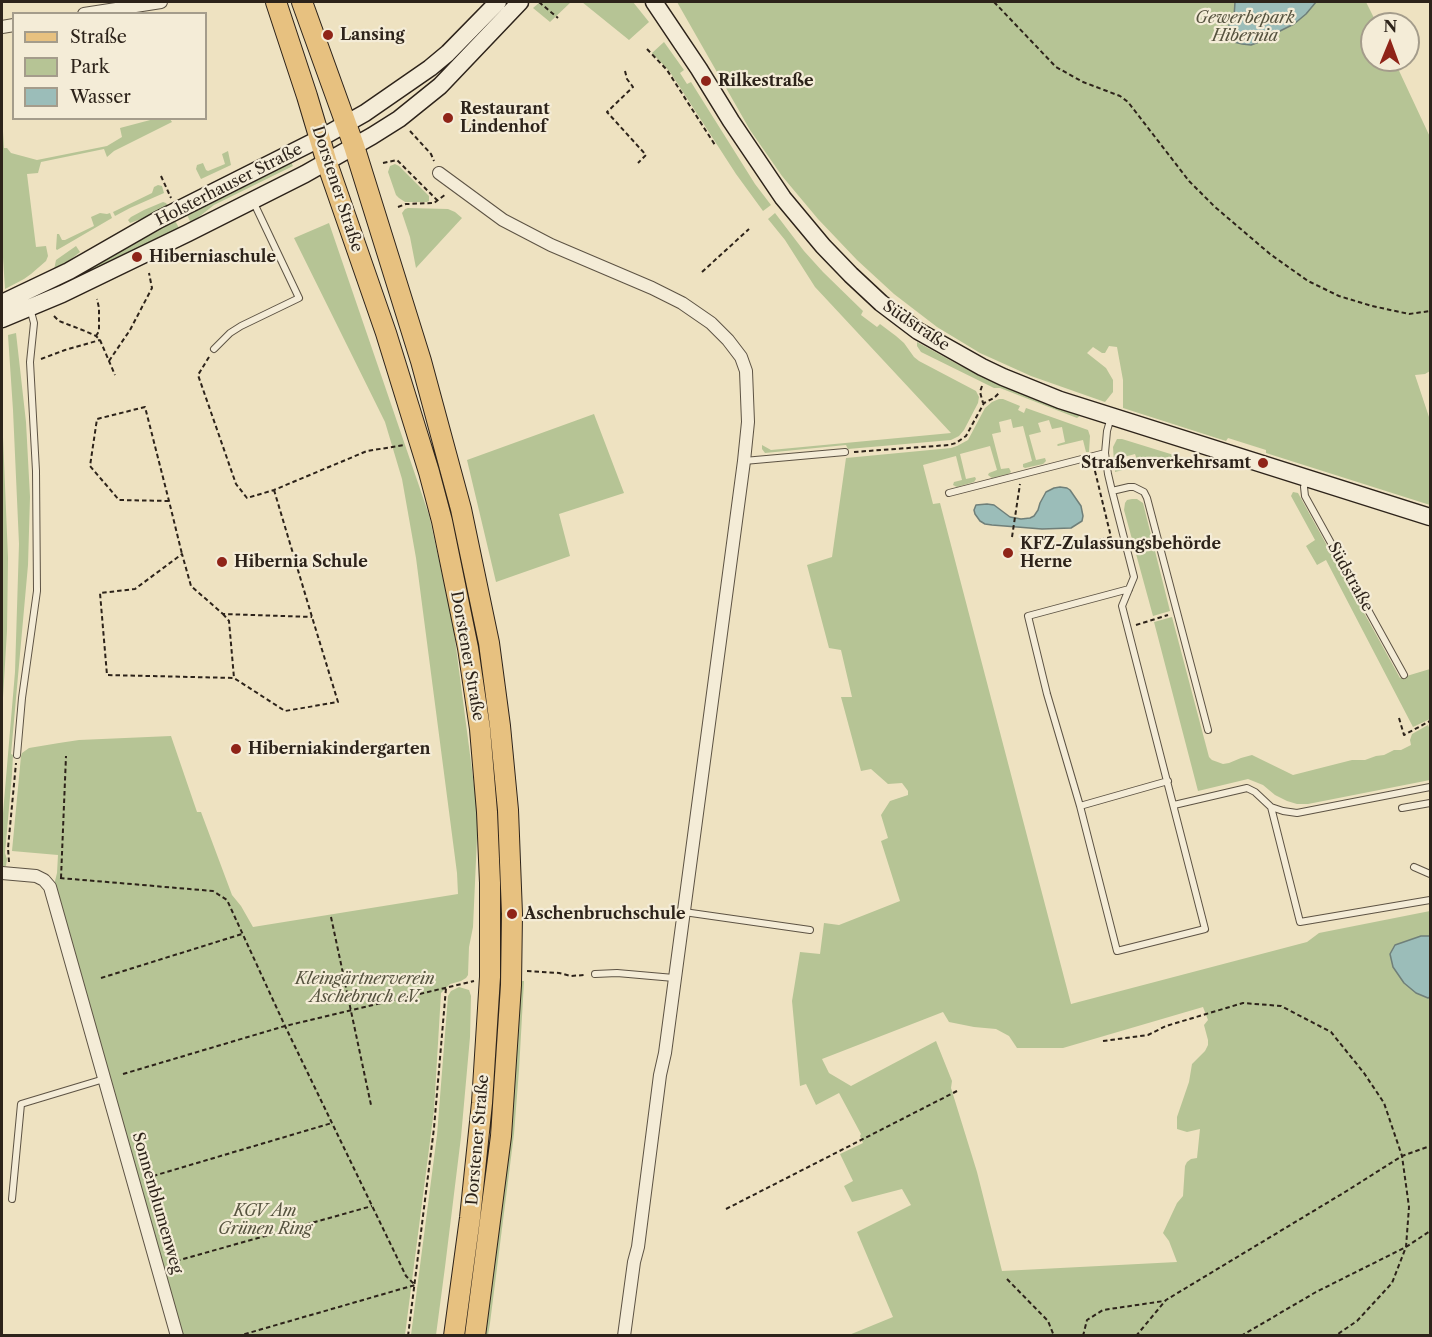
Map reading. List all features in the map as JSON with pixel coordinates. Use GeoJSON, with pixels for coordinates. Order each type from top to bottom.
{"type":"FeatureCollection","features":[{"type":"Feature","properties":{"kind":"main road","name":"Dorstener Straße"},"geometry":{"type":"LineString","coordinates":[[276,2],[319,139],[386,333],[442,521],[468,648],[480,729],[490,871],[490,978],[482,1103],[470,1218],[454,1335]]}},
{"type":"Feature","properties":{"kind":"main road","name":"Dorstener Straße"},"geometry":{"type":"LineString","coordinates":[[302,2],[354,146],[422,361],[462,509],[489,643],[500,726],[508,810],[511,881],[510,1015],[501,1136],[475,1335]]}},
{"type":"Feature","properties":{"kind":"street"},"geometry":{"type":"LineString","coordinates":[[97,12],[161,2]]}},
{"type":"Feature","properties":{"kind":"street","name":"Holsterhauser Straße"},"geometry":{"type":"LineString","coordinates":[[2,303],[78,266],[187,205],[319,139],[380,104],[448,53],[498,2]]}},
{"type":"Feature","properties":{"kind":"street","name":"Holsterhauser Straße"},"geometry":{"type":"LineString","coordinates":[[2,319],[62,294],[327,163],[399,119],[440,86],[520,2]]}},
{"type":"Feature","properties":{"kind":"street","name":"Südstraße"},"geometry":{"type":"LineString","coordinates":[[654,2],[783,198],[851,275],[873,296],[918,331],[982,367],[1060,399],[1431,517]]}},
{"type":"Feature","properties":{"kind":"street"},"geometry":{"type":"LineString","coordinates":[[439,173],[503,220],[551,245],[682,303],[711,323],[728,340],[741,357],[746,371],[748,422],[727,600],[624,1335]]}},
{"type":"Feature","properties":{"kind":"street"},"geometry":{"type":"LineString","coordinates":[[5,873],[36,876]]}},
{"type":"Feature","properties":{"kind":"street","name":"Sonnenblumenweg"},"geometry":{"type":"LineString","coordinates":[[36,876],[50,887],[177,1335]]}},
{"type":"Feature","properties":{"kind":"lane"},"geometry":{"type":"LineString","coordinates":[[214,349],[230,333],[241,326],[299,298],[253,200]]}},
{"type":"Feature","properties":{"kind":"lane"},"geometry":{"type":"LineString","coordinates":[[17,755],[22,699],[37,591],[36,471],[30,362],[34,322],[30,307]]}},
{"type":"Feature","properties":{"kind":"lane"},"geometry":{"type":"LineString","coordinates":[[1111,416],[1105,453],[1107,474],[1134,577],[1122,606],[1205,929],[1117,951],[1028,616],[1129,589]]}},
{"type":"Feature","properties":{"kind":"lane"},"geometry":{"type":"LineString","coordinates":[[744,461],[845,453]]}},
{"type":"Feature","properties":{"kind":"lane"},"geometry":{"type":"LineString","coordinates":[[949,494],[1105,453]]}},
{"type":"Feature","properties":{"kind":"lane","name":"Südstraße"},"geometry":{"type":"LineString","coordinates":[[1307,477],[1304,487],[1305,496],[1404,675]]}},
{"type":"Feature","properties":{"kind":"lane"},"geometry":{"type":"LineString","coordinates":[[1112,491],[1129,487],[1144,492],[1147,498],[1209,730]]}},
{"type":"Feature","properties":{"kind":"lane"},"geometry":{"type":"LineString","coordinates":[[1080,806],[1168,781]]}},
{"type":"Feature","properties":{"kind":"lane"},"geometry":{"type":"LineString","coordinates":[[1271,807],[1297,813],[1431,787]]}},
{"type":"Feature","properties":{"kind":"lane"},"geometry":{"type":"LineString","coordinates":[[1174,805],[1247,788],[1261,797],[1271,807],[1300,922],[1431,900]]}},
{"type":"Feature","properties":{"kind":"lane"},"geometry":{"type":"LineString","coordinates":[[1402,808],[1431,803]]}},
{"type":"Feature","properties":{"kind":"lane"},"geometry":{"type":"LineString","coordinates":[[1414,867],[1431,874]]}},
{"type":"Feature","properties":{"kind":"lane"},"geometry":{"type":"LineString","coordinates":[[683,912],[810,930]]}},
{"type":"Feature","properties":{"kind":"lane"},"geometry":{"type":"LineString","coordinates":[[595,974],[617,973],[674,978]]}},
{"type":"Feature","properties":{"kind":"lane"},"geometry":{"type":"LineString","coordinates":[[12,1199],[21,1104],[104,1079]]}},
{"type":"Feature","properties":{"kind":"path"},"geometry":{"type":"LineString","coordinates":[[539,2],[558,18]]}},
{"type":"Feature","properties":{"kind":"path"},"geometry":{"type":"LineString","coordinates":[[994,2],[1056,67],[1083,82],[1120,96],[1128,102],[1189,182],[1270,254],[1308,281],[1339,296],[1372,306],[1409,314],[1431,311]]}},
{"type":"Feature","properties":{"kind":"path"},"geometry":{"type":"LineString","coordinates":[[647,49],[667,70],[715,145]]}},
{"type":"Feature","properties":{"kind":"path"},"geometry":{"type":"LineString","coordinates":[[625,70],[627,79],[633,87],[607,112],[646,155],[638,163]]}},
{"type":"Feature","properties":{"kind":"path"},"geometry":{"type":"LineString","coordinates":[[410,131],[431,154],[439,173]]}},
{"type":"Feature","properties":{"kind":"path"},"geometry":{"type":"LineString","coordinates":[[382,163],[397,160],[437,200]]}},
{"type":"Feature","properties":{"kind":"path"},"geometry":{"type":"LineString","coordinates":[[161,176],[174,204]]}},
{"type":"Feature","properties":{"kind":"path"},"geometry":{"type":"LineString","coordinates":[[398,207],[406,204],[434,203],[457,185]]}},
{"type":"Feature","properties":{"kind":"path"},"geometry":{"type":"LineString","coordinates":[[702,272],[749,229]]}},
{"type":"Feature","properties":{"kind":"path"},"geometry":{"type":"LineString","coordinates":[[109,361],[152,288],[149,273]]}},
{"type":"Feature","properties":{"kind":"path"},"geometry":{"type":"LineString","coordinates":[[96,336],[99,330],[97,299]]}},
{"type":"Feature","properties":{"kind":"path"},"geometry":{"type":"LineString","coordinates":[[54,316],[59,321],[96,336],[100,340],[115,375]]}},
{"type":"Feature","properties":{"kind":"path"},"geometry":{"type":"LineString","coordinates":[[30,362],[100,340]]}},
{"type":"Feature","properties":{"kind":"path"},"geometry":{"type":"LineString","coordinates":[[214,349],[198,375],[236,484],[247,498],[274,490],[367,451],[419,442]]}},
{"type":"Feature","properties":{"kind":"path"},"geometry":{"type":"LineString","coordinates":[[982,386],[980,392],[984,403]]}},
{"type":"Feature","properties":{"kind":"path"},"geometry":{"type":"LineString","coordinates":[[845,453],[956,443],[966,436],[984,403],[999,393]]}},
{"type":"Feature","properties":{"kind":"path"},"geometry":{"type":"LineString","coordinates":[[169,501],[118,500],[90,466],[97,419],[145,407],[191,586],[229,621],[234,678]]}},
{"type":"Feature","properties":{"kind":"path"},"geometry":{"type":"LineString","coordinates":[[1078,545],[1111,537],[1092,455]]}},
{"type":"Feature","properties":{"kind":"path"},"geometry":{"type":"LineString","coordinates":[[1012,537],[1020,493],[1019,475]]}},
{"type":"Feature","properties":{"kind":"path"},"geometry":{"type":"LineString","coordinates":[[182,554],[135,589],[100,593],[107,675],[234,678],[285,711],[338,702],[274,490]]}},
{"type":"Feature","properties":{"kind":"path"},"geometry":{"type":"LineString","coordinates":[[223,614],[312,617]]}},
{"type":"Feature","properties":{"kind":"path"},"geometry":{"type":"LineString","coordinates":[[1128,627],[1165,616]]}},
{"type":"Feature","properties":{"kind":"path"},"geometry":{"type":"LineString","coordinates":[[1399,718],[1404,735],[1431,721]]}},
{"type":"Feature","properties":{"kind":"path"},"geometry":{"type":"LineString","coordinates":[[5,873],[9,860],[8,848],[17,755]]}},
{"type":"Feature","properties":{"kind":"path"},"geometry":{"type":"LineString","coordinates":[[61,878],[66,756]]}},
{"type":"Feature","properties":{"kind":"path"},"geometry":{"type":"LineString","coordinates":[[36,876],[213,891],[227,900],[406,1276],[415,1285]]}},
{"type":"Feature","properties":{"kind":"path"},"geometry":{"type":"LineString","coordinates":[[331,917],[371,1105]]}},
{"type":"Feature","properties":{"kind":"path"},"geometry":{"type":"LineString","coordinates":[[102,978],[242,934]]}},
{"type":"Feature","properties":{"kind":"path"},"geometry":{"type":"LineString","coordinates":[[519,971],[572,976],[595,974]]}},
{"type":"Feature","properties":{"kind":"path"},"geometry":{"type":"LineString","coordinates":[[123,1074],[285,1026],[482,979]]}},
{"type":"Feature","properties":{"kind":"path"},"geometry":{"type":"LineString","coordinates":[[408,1335],[434,1128],[446,988]]}},
{"type":"Feature","properties":{"kind":"path"},"geometry":{"type":"LineString","coordinates":[[1103,1041],[1148,1035],[1166,1026],[1243,1002],[1281,1006],[1331,1032],[1364,1073],[1384,1103],[1402,1156],[1409,1207],[1406,1246],[1392,1283],[1357,1321],[1335,1335]]}},
{"type":"Feature","properties":{"kind":"path"},"geometry":{"type":"LineString","coordinates":[[726,1209],[957,1091]]}},
{"type":"Feature","properties":{"kind":"path"},"geometry":{"type":"LineString","coordinates":[[153,1176],[332,1123]]}},
{"type":"Feature","properties":{"kind":"path"},"geometry":{"type":"LineString","coordinates":[[1136,1335],[1166,1300],[1402,1156],[1431,1146]]}},
{"type":"Feature","properties":{"kind":"path"},"geometry":{"type":"LineString","coordinates":[[176,1261],[372,1206]]}},
{"type":"Feature","properties":{"kind":"path"},"geometry":{"type":"LineString","coordinates":[[1241,1335],[1431,1231]]}},
{"type":"Feature","properties":{"kind":"path"},"geometry":{"type":"LineString","coordinates":[[1007,1279],[1048,1322],[1054,1335]]}},
{"type":"Feature","properties":{"kind":"path"},"geometry":{"type":"LineString","coordinates":[[237,1335],[415,1285]]}},
{"type":"Feature","properties":{"kind":"path"},"geometry":{"type":"LineString","coordinates":[[1083,1335],[1087,1320],[1103,1310],[1166,1300]]}},
{"type":"Feature","properties":{"kind":"green space"},"geometry":{"type":"Polygon","coordinates":[[[540,2],[571,2],[550,22],[533,8],[540,2]]]}},
{"type":"Feature","properties":{"kind":"green space"},"geometry":{"type":"Polygon","coordinates":[[[582,2],[633,2],[649,22],[629,40],[582,2]]]}},
{"type":"Feature","properties":{"kind":"green space","name":"Gewerbepark Hibernia"},"geometry":{"type":"Polygon","coordinates":[[[677,2],[1366,2],[1371,12],[1360,12],[1360,72],[1400,72],[1430,137],[1430,371],[1415,375],[1430,420],[1430,505],[1266,453],[1266,450],[1228,438],[1226,441],[1123,408],[1123,380],[1117,347],[1109,346],[1105,353],[1102,353],[1093,347],[1087,353],[1106,368],[1113,380],[1113,392],[1105,402],[1031,376],[980,353],[937,327],[894,294],[857,260],[782,176],[750,130],[677,2]]]}},
{"type":"Feature","properties":{"kind":"green space"},"geometry":{"type":"Polygon","coordinates":[[[664,42],[684,70],[680,73],[687,84],[691,82],[755,184],[771,205],[763,211],[736,174],[670,72],[652,53],[664,42]]]}},
{"type":"Feature","properties":{"kind":"green space"},"geometry":{"type":"Polygon","coordinates":[[[2,115],[4,148],[11,153],[37,160],[107,146],[122,137],[120,128],[150,120],[171,120],[172,122],[114,151],[107,157],[104,149],[41,162],[38,173],[27,174],[36,247],[46,246],[48,256],[46,261],[31,274],[5,289],[2,242],[2,115]]]}},
{"type":"Feature","properties":{"kind":"green space"},"geometry":{"type":"Polygon","coordinates":[[[228,151],[231,165],[201,179],[196,169],[197,165],[203,163],[208,171],[225,164],[222,154],[228,151]]]}},
{"type":"Feature","properties":{"kind":"green space"},"geometry":{"type":"Polygon","coordinates":[[[290,160],[293,166],[214,205],[191,223],[185,211],[290,160]]]}},
{"type":"Feature","properties":{"kind":"green space"},"geometry":{"type":"Polygon","coordinates":[[[395,164],[429,196],[429,201],[405,202],[396,195],[388,172],[390,166],[395,164]]]}},
{"type":"Feature","properties":{"kind":"green space"},"geometry":{"type":"Polygon","coordinates":[[[162,186],[164,193],[115,216],[113,212],[152,193],[154,187],[162,186]]]}},
{"type":"Feature","properties":{"kind":"green space"},"geometry":{"type":"Polygon","coordinates":[[[163,202],[168,206],[158,213],[130,223],[128,220],[144,210],[163,202]]]}},
{"type":"Feature","properties":{"kind":"green space"},"geometry":{"type":"Polygon","coordinates":[[[408,208],[448,209],[462,218],[416,268],[410,237],[402,213],[408,208]]]}},
{"type":"Feature","properties":{"kind":"green space"},"geometry":{"type":"Polygon","coordinates":[[[100,213],[110,213],[112,218],[56,249],[57,234],[65,240],[94,226],[91,217],[100,213]]]}},
{"type":"Feature","properties":{"kind":"green space"},"geometry":{"type":"Polygon","coordinates":[[[775,213],[804,251],[863,311],[861,315],[877,327],[880,324],[896,336],[919,361],[976,391],[979,397],[978,403],[959,436],[951,440],[848,449],[846,445],[765,453],[762,445],[771,450],[951,433],[815,287],[785,240],[768,219],[775,213]]]}},
{"type":"Feature","properties":{"kind":"green space"},"geometry":{"type":"Polygon","coordinates":[[[173,217],[179,228],[16,305],[173,217]]]}},
{"type":"Feature","properties":{"kind":"green space","name":"KGV Am Grünen Ring"},"geometry":{"type":"Polygon","coordinates":[[[329,223],[429,515],[453,624],[478,816],[473,927],[469,947],[468,975],[461,981],[450,984],[441,993],[434,1110],[405,1335],[182,1335],[54,885],[58,855],[12,851],[21,756],[29,748],[79,740],[171,736],[197,812],[201,812],[232,895],[253,927],[458,894],[416,558],[402,479],[385,422],[294,238],[329,223]]]}},
{"type":"Feature","properties":{"kind":"green space"},"geometry":{"type":"Polygon","coordinates":[[[76,246],[80,252],[55,272],[56,260],[76,246]]]}},
{"type":"Feature","properties":{"kind":"green space"},"geometry":{"type":"Polygon","coordinates":[[[16,333],[26,422],[30,497],[28,565],[11,754],[13,755],[12,774],[5,853],[7,859],[6,866],[2,866],[2,825],[15,672],[19,544],[8,335],[16,333]]]}},
{"type":"Feature","properties":{"kind":"green space"},"geometry":{"type":"Polygon","coordinates":[[[917,342],[995,382],[1081,415],[1077,418],[1000,388],[994,388],[921,352],[917,342]]]}},
{"type":"Feature","properties":{"kind":"green space"},"geometry":{"type":"Polygon","coordinates":[[[1003,399],[1020,406],[1018,410],[1024,413],[1026,408],[1088,430],[1090,436],[1089,452],[1086,452],[1083,440],[1058,446],[1065,442],[1062,427],[1052,429],[1049,420],[1038,423],[1041,432],[1029,435],[1036,460],[1045,458],[1046,461],[1043,464],[1025,468],[1023,464],[1032,461],[1023,426],[1013,428],[1011,419],[999,422],[1001,432],[992,434],[1001,469],[1009,468],[1011,472],[1008,474],[992,478],[988,475],[997,470],[990,446],[960,454],[966,479],[975,477],[976,479],[974,482],[957,487],[953,485],[954,482],[962,480],[956,456],[923,465],[933,504],[940,503],[1071,1004],[1307,942],[1319,933],[1430,911],[1430,936],[1421,936],[1428,998],[1430,997],[1430,1333],[1426,1336],[849,1335],[893,1317],[857,1232],[911,1205],[902,1189],[852,1202],[844,1186],[853,1181],[840,1154],[863,1143],[861,1134],[839,1093],[816,1105],[806,1084],[800,1086],[792,1001],[800,952],[820,954],[824,923],[839,925],[900,901],[881,841],[888,838],[881,815],[890,801],[908,795],[908,791],[902,783],[888,784],[871,769],[861,771],[841,697],[852,697],[841,650],[829,648],[807,565],[832,557],[846,458],[957,446],[968,440],[985,408],[992,402],[1003,399]],[[1203,1007],[1063,1048],[1017,1048],[1009,1036],[996,1029],[949,1022],[943,1012],[822,1059],[829,1073],[851,1086],[936,1041],[952,1081],[951,1088],[977,1172],[1002,1271],[1177,1262],[1169,1241],[1163,1233],[1177,1203],[1183,1196],[1185,1166],[1191,1159],[1197,1158],[1200,1129],[1187,1132],[1177,1129],[1177,1117],[1189,1082],[1192,1064],[1208,1045],[1204,1025],[1208,1020],[1203,1007]]]}},
{"type":"Feature","properties":{"kind":"green space"},"geometry":{"type":"Polygon","coordinates":[[[2,413],[8,558],[7,631],[2,714],[2,413]]]}},
{"type":"Feature","properties":{"kind":"green space"},"geometry":{"type":"Polygon","coordinates":[[[594,414],[624,493],[559,514],[570,556],[496,582],[467,460],[594,414]]]}},
{"type":"Feature","properties":{"kind":"green space"},"geometry":{"type":"Polygon","coordinates":[[[1117,439],[1177,456],[1115,472],[1115,467],[1126,464],[1127,467],[1138,463],[1135,454],[1114,463],[1113,447],[1117,439]]]}},
{"type":"Feature","properties":{"kind":"green space"},"geometry":{"type":"Polygon","coordinates":[[[1293,492],[1298,493],[1400,678],[1430,669],[1430,719],[1413,727],[1326,560],[1317,565],[1306,546],[1315,540],[1291,496],[1293,492]]]}},
{"type":"Feature","properties":{"kind":"green space"},"geometry":{"type":"Polygon","coordinates":[[[1132,499],[1143,503],[1170,611],[1153,616],[1124,510],[1127,500],[1132,499]]]}},
{"type":"Feature","properties":{"kind":"green space"},"geometry":{"type":"Polygon","coordinates":[[[1172,617],[1209,757],[1212,760],[1223,764],[1252,755],[1293,775],[1401,750],[1411,745],[1412,734],[1428,725],[1430,730],[1430,780],[1308,804],[1287,801],[1263,785],[1248,779],[1198,791],[1154,622],[1172,617]]]}},
{"type":"Feature","properties":{"kind":"green space"},"geometry":{"type":"Polygon","coordinates":[[[519,981],[524,981],[514,1134],[490,1323],[488,1335],[483,1336],[519,981]]]}},
{"type":"Feature","properties":{"kind":"green space"},"geometry":{"type":"Polygon","coordinates":[[[459,987],[469,990],[471,996],[470,1037],[461,1137],[436,1335],[411,1335],[437,1135],[448,996],[451,991],[459,987]]]}},
{"type":"Feature","properties":{"kind":"water"},"geometry":{"type":"Polygon","coordinates":[[[1235,2],[1316,2],[1294,24],[1251,45],[1234,42],[1230,34],[1228,27],[1234,17],[1235,2]]]}},
{"type":"Feature","properties":{"kind":"water"},"geometry":{"type":"Polygon","coordinates":[[[1060,487],[1070,490],[1081,506],[1082,521],[1071,528],[1042,529],[985,524],[975,514],[976,505],[987,504],[994,505],[1010,517],[1030,518],[1038,510],[1046,492],[1060,487]]]}},
{"type":"Feature","properties":{"kind":"water"},"geometry":{"type":"Polygon","coordinates":[[[1421,936],[1430,936],[1430,997],[1428,998],[1416,993],[1404,983],[1393,967],[1390,954],[1395,945],[1421,936]]]}},
{"type":"Feature","properties":{"kind":"place","name":"Lansing"},"geometry":{"type":"Point","coordinates":[328,35]}},
{"type":"Feature","properties":{"kind":"place","name":"Rilkestraße"},"geometry":{"type":"Point","coordinates":[706,81]}},
{"type":"Feature","properties":{"kind":"place","name":"Restaurant Lindenhof"},"geometry":{"type":"Point","coordinates":[448,118]}},
{"type":"Feature","properties":{"kind":"place","name":"Hiberniaschule"},"geometry":{"type":"Point","coordinates":[137,257]}},
{"type":"Feature","properties":{"kind":"place","name":"Straßenverkehrsamt"},"geometry":{"type":"Point","coordinates":[1263,463]}},
{"type":"Feature","properties":{"kind":"place","name":"KFZ-Zulassungsbehörde Herne"},"geometry":{"type":"Point","coordinates":[1008,553]}},
{"type":"Feature","properties":{"kind":"place","name":"Hibernia Schule"},"geometry":{"type":"Point","coordinates":[222,562]}},
{"type":"Feature","properties":{"kind":"place","name":"Hiberniakindergarten"},"geometry":{"type":"Point","coordinates":[236,749]}},
{"type":"Feature","properties":{"kind":"place","name":"Aschenbruchschule"},"geometry":{"type":"Point","coordinates":[512,914]}},
{"type":"Feature","properties":{"kind":"park label","name":"Kleingärtnerverein Aschebruch e.V."},"geometry":{"type":"Point","coordinates":[365,988]}}]}
